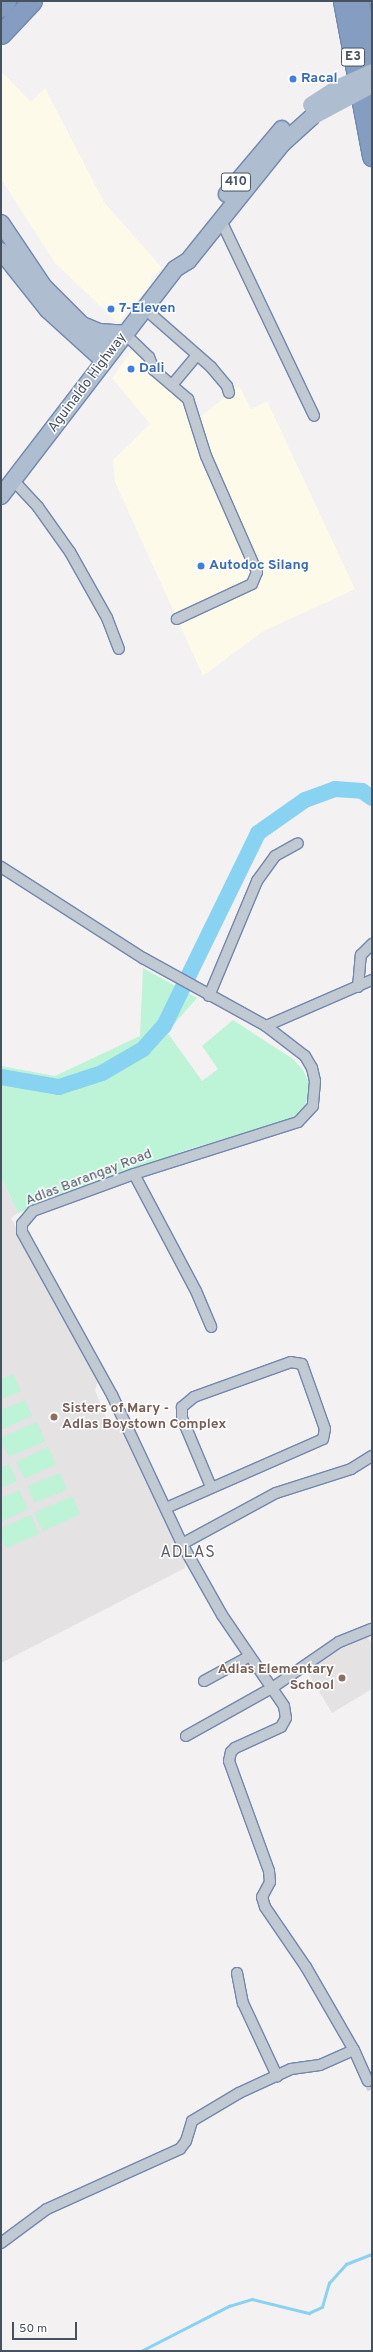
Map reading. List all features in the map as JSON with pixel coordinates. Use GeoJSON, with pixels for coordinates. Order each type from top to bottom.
{"type":"FeatureCollection","features":[{"type":"Feature","properties":{"kind":"highway"},"geometry":{"type":"LineString","coordinates":[[1,7],[6,1]]}},
{"type":"Feature","properties":{"kind":"highway"},"geometry":{"type":"LineString","coordinates":[[1,34],[32,1]]}},
{"type":"Feature","properties":{"kind":"highway","name":"E3"},"geometry":{"type":"LineString","coordinates":[[342,1],[372,156]]}},
{"type":"Feature","properties":{"kind":"highway","name":"E3"},"geometry":{"type":"LineString","coordinates":[[359,1],[372,77]]}},
{"type":"Feature","properties":{"kind":"main road","name":"Aguinaldo Highway"},"geometry":{"type":"LineString","coordinates":[[1,496],[176,269],[188,261],[283,143],[311,111],[339,87],[372,72]]}},
{"type":"Feature","properties":{"kind":"main road","name":"Aguinaldo Highway"},"geometry":{"type":"LineString","coordinates":[[176,269],[180,254],[254,160],[288,124],[311,111],[372,85]]}},
{"type":"Feature","properties":{"kind":"main road"},"geometry":{"type":"LineString","coordinates":[[1,223],[44,287],[79,331],[90,380]]}},
{"type":"Feature","properties":{"kind":"main road"},"geometry":{"type":"LineString","coordinates":[[1,252],[41,302],[79,331],[107,357]]}},
{"type":"Feature","properties":{"kind":"main road"},"geometry":{"type":"LineString","coordinates":[[79,331],[125,334]]}},
{"type":"Feature","properties":{"kind":"street"},"geometry":{"type":"LineString","coordinates":[[218,223],[224,227],[314,416]]}},
{"type":"Feature","properties":{"kind":"street"},"geometry":{"type":"LineString","coordinates":[[145,309],[197,355],[227,386],[229,393]]}},
{"type":"Feature","properties":{"kind":"street"},"geometry":{"type":"LineString","coordinates":[[125,334],[149,357],[154,370],[188,399],[193,409],[206,456],[258,576],[252,584],[177,619]]}},
{"type":"Feature","properties":{"kind":"street"},"geometry":{"type":"LineString","coordinates":[[172,385],[197,355]]}},
{"type":"Feature","properties":{"kind":"street"},"geometry":{"type":"LineString","coordinates":[[13,480],[38,507],[70,552],[107,618],[119,649]]}},
{"type":"Feature","properties":{"kind":"street"},"geometry":{"type":"LineString","coordinates":[[209,996],[257,881],[274,856],[298,843]]}},
{"type":"Feature","properties":{"kind":"street","name":"Adlas Barangay Road"},"geometry":{"type":"LineString","coordinates":[[1,867],[176,978],[266,1026],[305,1056],[312,1068],[315,1095],[313,1106],[307,1115],[298,1122],[134,1174],[33,1211],[22,1224],[22,1232],[112,1394],[182,1544],[222,1615],[284,1706],[286,1718],[276,1730],[235,1748],[229,1761],[269,1871],[270,1882],[264,1904],[306,1967],[354,2050]]}},
{"type":"Feature","properties":{"kind":"street"},"geometry":{"type":"LineString","coordinates":[[358,987],[361,955],[372,944]]}},
{"type":"Feature","properties":{"kind":"street"},"geometry":{"type":"LineString","coordinates":[[266,1026],[372,980]]}},
{"type":"Feature","properties":{"kind":"street"},"geometry":{"type":"LineString","coordinates":[[134,1174],[196,1290],[211,1327]]}},
{"type":"Feature","properties":{"kind":"street"},"geometry":{"type":"LineString","coordinates":[[166,1508],[211,1487],[317,1442],[325,1436],[302,1364],[291,1362],[268,1370],[194,1397],[182,1407],[182,1418],[211,1487]]}},
{"type":"Feature","properties":{"kind":"street"},"geometry":{"type":"LineString","coordinates":[[182,1544],[276,1493],[351,1469],[372,1456]]}},
{"type":"Feature","properties":{"kind":"street"},"geometry":{"type":"LineString","coordinates":[[186,1736],[272,1688],[339,1642],[372,1629]]}},
{"type":"Feature","properties":{"kind":"street"},"geometry":{"type":"LineString","coordinates":[[204,1681],[250,1656]]}},
{"type":"Feature","properties":{"kind":"street"},"geometry":{"type":"LineString","coordinates":[[238,1973],[243,2003],[277,2076]]}},
{"type":"Feature","properties":{"kind":"street"},"geometry":{"type":"LineString","coordinates":[[1,2243],[47,2209],[180,2150],[186,2141],[192,2120],[239,2093],[291,2069],[324,2064],[354,2050],[368,2081]]}},
{"type":"Feature","properties":{"kind":"shaded area"},"geometry":{"type":"Polygon","coordinates":[[[1,71],[31,102],[45,88],[104,202],[162,268],[152,277],[150,285],[118,323],[55,263],[1,179],[1,71]]]}},
{"type":"Feature","properties":{"kind":"shaded area"},"geometry":{"type":"Polygon","coordinates":[[[138,342],[155,359],[156,365],[191,396],[200,417],[239,386],[251,409],[267,401],[355,589],[262,632],[203,676],[115,482],[113,460],[150,424],[112,378],[138,342]]]}},
{"type":"Feature","properties":{"kind":"shaded area","name":"Sisters of Mary - Adlas Boystown Complex"},"geometry":{"type":"Polygon","coordinates":[[[1,1177],[18,1213],[11,1218],[98,1380],[95,1390],[109,1425],[118,1420],[185,1561],[185,1568],[1,1663],[1,1177]]]}},
{"type":"Feature","properties":{"kind":"shaded area","name":"Adlas Elementary School"},"geometry":{"type":"Polygon","coordinates":[[[365,1633],[372,1644],[372,1689],[332,1713],[305,1668],[341,1644],[365,1633]]]}},
{"type":"Feature","properties":{"kind":"green space"},"geometry":{"type":"Polygon","coordinates":[[[143,968],[197,998],[167,1032],[202,1081],[218,1069],[202,1046],[233,1020],[293,1059],[303,1070],[308,1081],[308,1095],[304,1109],[292,1118],[181,1152],[18,1213],[1,1177],[1,1066],[55,1076],[140,1036],[143,968]]]}},
{"type":"Feature","properties":{"kind":"green space"},"geometry":{"type":"Polygon","coordinates":[[[13,1374],[21,1391],[1,1399],[1,1379],[13,1374]]]}},
{"type":"Feature","properties":{"kind":"green space"},"geometry":{"type":"Polygon","coordinates":[[[25,1400],[32,1416],[1,1430],[1,1410],[25,1400]]]}},
{"type":"Feature","properties":{"kind":"green space"},"geometry":{"type":"Polygon","coordinates":[[[37,1422],[45,1441],[8,1457],[1,1437],[37,1422]]]}},
{"type":"Feature","properties":{"kind":"green space"},"geometry":{"type":"Polygon","coordinates":[[[48,1447],[56,1464],[24,1479],[16,1462],[48,1447]]]}},
{"type":"Feature","properties":{"kind":"green space"},"geometry":{"type":"Polygon","coordinates":[[[9,1464],[17,1481],[1,1488],[1,1467],[9,1464]]]}},
{"type":"Feature","properties":{"kind":"green space"},"geometry":{"type":"Polygon","coordinates":[[[60,1473],[67,1490],[34,1503],[28,1486],[60,1473]]]}},
{"type":"Feature","properties":{"kind":"green space"},"geometry":{"type":"Polygon","coordinates":[[[19,1490],[28,1509],[1,1522],[1,1498],[19,1490]]]}},
{"type":"Feature","properties":{"kind":"green space"},"geometry":{"type":"Polygon","coordinates":[[[72,1496],[80,1514],[43,1531],[35,1513],[72,1496]]]}},
{"type":"Feature","properties":{"kind":"green space"},"geometry":{"type":"Polygon","coordinates":[[[31,1515],[39,1534],[6,1548],[1,1537],[1,1528],[31,1515]]]}},
{"type":"Feature","properties":{"kind":"waterway"},"geometry":{"type":"LineString","coordinates":[[1,1077],[59,1087],[102,1073],[143,1049],[164,1026],[258,833],[305,800],[335,789],[362,791],[372,798]]}},
{"type":"Feature","properties":{"kind":"waterway"},"geometry":{"type":"LineString","coordinates":[[141,2351],[229,2306],[252,2299],[309,2313],[322,2307],[329,2283],[346,2264],[372,2254]]}},
{"type":"Feature","properties":{"kind":"tunnel"},"geometry":{"type":"LineString","coordinates":[[368,2081],[372,2089]]}},
{"type":"Feature","properties":{"kind":"place","name":"Racal"},"geometry":{"type":"Point","coordinates":[293,79]}},
{"type":"Feature","properties":{"kind":"place","name":"7-Eleven"},"geometry":{"type":"Point","coordinates":[111,309]}},
{"type":"Feature","properties":{"kind":"place","name":"Dali"},"geometry":{"type":"Point","coordinates":[131,369]}},
{"type":"Feature","properties":{"kind":"place","name":"Autodoc Silang"},"geometry":{"type":"Point","coordinates":[201,566]}},
{"type":"Feature","properties":{"kind":"place","name":"Sisters of Mary - Adlas Boystown Complex"},"geometry":{"type":"Point","coordinates":[54,1417]}},
{"type":"Feature","properties":{"kind":"place","name":"Adlas Elementary School"},"geometry":{"type":"Point","coordinates":[342,1678]}},
{"type":"Feature","properties":{"kind":"district","name":"ADLAS"},"geometry":{"type":"Point","coordinates":[188,1553]}}]}
